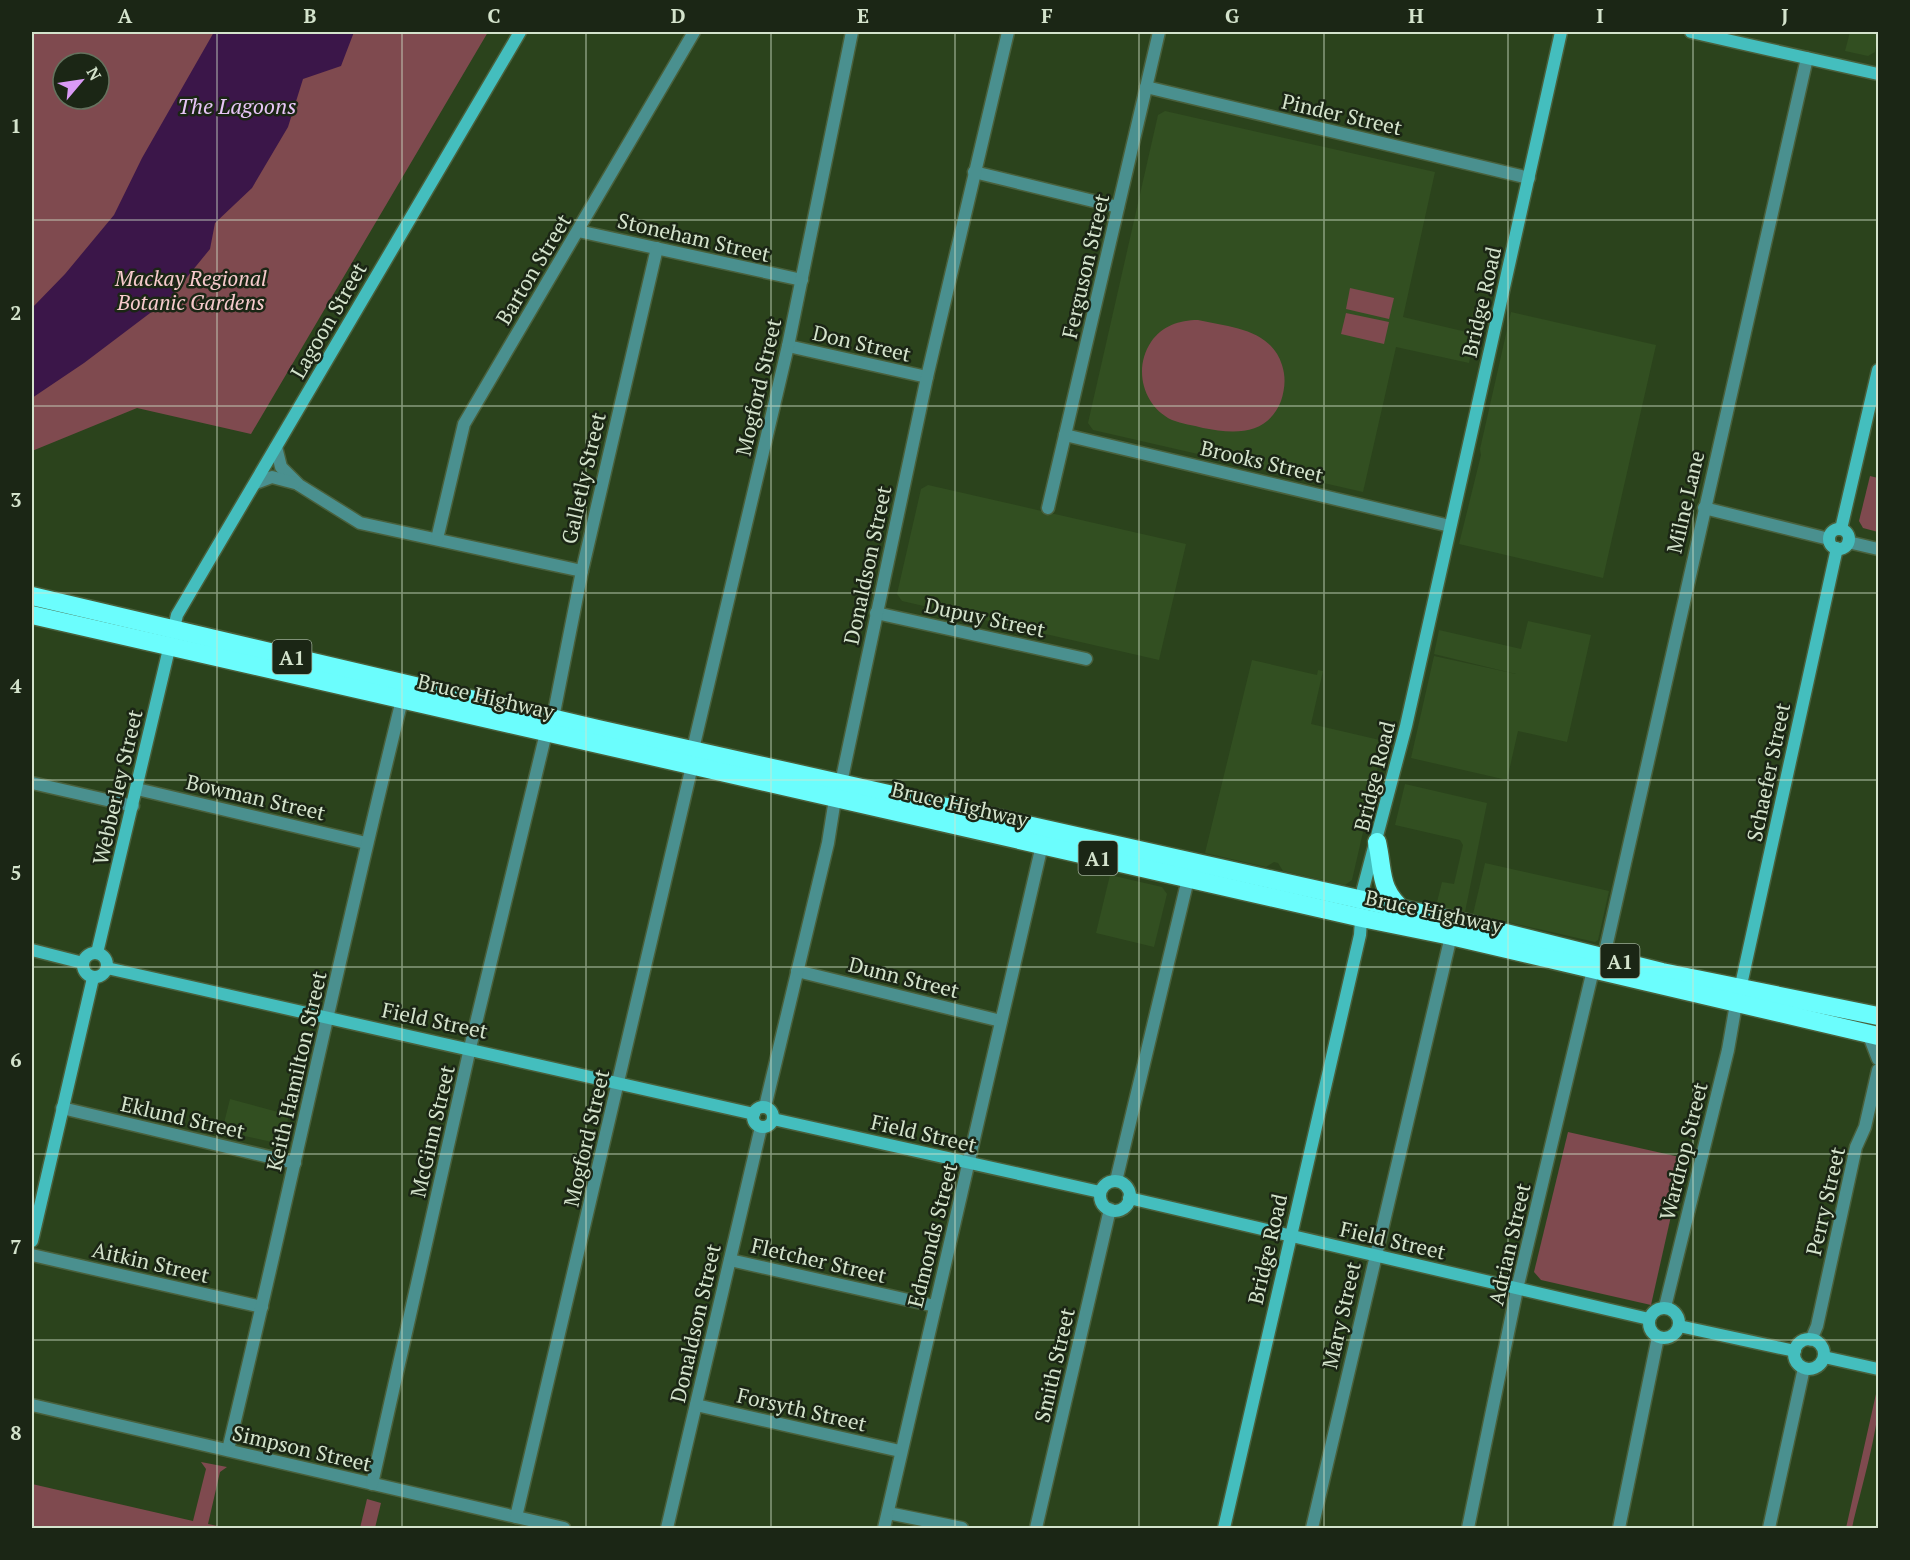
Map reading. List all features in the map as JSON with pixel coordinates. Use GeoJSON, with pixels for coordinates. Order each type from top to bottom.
{"type":"FeatureCollection","features":[{"type":"Feature","properties":{"kind":"highway","name":"Bruce Highway"},"geometry":{"type":"LineString","coordinates":[[32,596],[172,628],[550,725],[1362,910],[1451,936],[1662,972],[1873,1034]]}},
{"type":"Feature","properties":{"kind":"highway","name":"Bruce Highway"},"geometry":{"type":"LineString","coordinates":[[32,615],[402,700],[550,725]]}},
{"type":"Feature","properties":{"kind":"highway","name":"Bruce Highway"},"geometry":{"type":"LineString","coordinates":[[838,791],[1042,845],[1188,879],[1362,910],[1406,912],[1599,963]]}},
{"type":"Feature","properties":{"kind":"highway"},"geometry":{"type":"LineString","coordinates":[[1377,843],[1382,883],[1395,904],[1406,912]]}},
{"type":"Feature","properties":{"kind":"highway","name":"Bruce Highway"},"geometry":{"type":"LineString","coordinates":[[1738,996],[1878,1016]]}},
{"type":"Feature","properties":{"kind":"street","name":"Lagoon Street"},"geometry":{"type":"LineString","coordinates":[[172,628],[185,601],[520,32]]}},
{"type":"Feature","properties":{"kind":"street","name":"Barton Street"},"geometry":{"type":"LineString","coordinates":[[437,539],[464,424],[694,32]]}},
{"type":"Feature","properties":{"kind":"street","name":"Mogford Street"},"geometry":{"type":"LineString","coordinates":[[516,1517],[619,1083],[788,346],[852,32]]}},
{"type":"Feature","properties":{"kind":"street","name":"Donaldson Street"},"geometry":{"type":"LineString","coordinates":[[765,1107],[838,791],[927,377],[1008,32]]}},
{"type":"Feature","properties":{"kind":"street","name":"Ferguson Street"},"geometry":{"type":"LineString","coordinates":[[1048,508],[1159,32]]}},
{"type":"Feature","properties":{"kind":"street","name":"Bridge Road"},"geometry":{"type":"LineString","coordinates":[[1224,1528],[1360,935],[1363,889],[1377,843],[1406,726],[1561,32]]}},
{"type":"Feature","properties":{"kind":"street"},"geometry":{"type":"LineString","coordinates":[[1691,32],[1878,74]]}},
{"type":"Feature","properties":{"kind":"street","name":"Milne Lane"},"geometry":{"type":"LineString","coordinates":[[1599,963],[1807,58]]}},
{"type":"Feature","properties":{"kind":"street","name":"Pinder Street"},"geometry":{"type":"LineString","coordinates":[[1146,87],[1529,178]]}},
{"type":"Feature","properties":{"kind":"street"},"geometry":{"type":"LineString","coordinates":[[974,172],[1118,207]]}},
{"type":"Feature","properties":{"kind":"street","name":"Stoneham Street"},"geometry":{"type":"LineString","coordinates":[[578,231],[802,280]]}},
{"type":"Feature","properties":{"kind":"street","name":"Galletly Street"},"geometry":{"type":"LineString","coordinates":[[550,725],[582,571],[657,248]]}},
{"type":"Feature","properties":{"kind":"street","name":"Don Street"},"geometry":{"type":"LineString","coordinates":[[788,346],[927,377]]}},
{"type":"Feature","properties":{"kind":"street"},"geometry":{"type":"LineString","coordinates":[[1838,543],[1846,533],[1841,530],[1878,370]]}},
{"type":"Feature","properties":{"kind":"street","name":"Brooks Street"},"geometry":{"type":"LineString","coordinates":[[1065,435],[1450,526]]}},
{"type":"Feature","properties":{"kind":"street"},"geometry":{"type":"LineString","coordinates":[[276,447],[281,467],[299,485],[360,523],[582,571]]}},
{"type":"Feature","properties":{"kind":"street"},"geometry":{"type":"LineString","coordinates":[[256,483],[277,478],[299,485]]}},
{"type":"Feature","properties":{"kind":"street"},"geometry":{"type":"LineString","coordinates":[[1704,508],[1838,543],[1878,549]]}},
{"type":"Feature","properties":{"kind":"street","name":"Schaefer Street"},"geometry":{"type":"LineString","coordinates":[[1738,996],[1838,543]]}},
{"type":"Feature","properties":{"kind":"street","name":"Dupuy Street"},"geometry":{"type":"LineString","coordinates":[[876,613],[1086,658]]}},
{"type":"Feature","properties":{"kind":"street","name":"Webberley Street"},"geometry":{"type":"LineString","coordinates":[[97,953],[137,789],[172,628]]}},
{"type":"Feature","properties":{"kind":"street","name":"Keith Hamilton Street"},"geometry":{"type":"LineString","coordinates":[[228,1450],[366,843],[402,700]]}},
{"type":"Feature","properties":{"kind":"street","name":"McGinn Street"},"geometry":{"type":"LineString","coordinates":[[372,1484],[470,1048],[550,725]]}},
{"type":"Feature","properties":{"kind":"street"},"geometry":{"type":"LineString","coordinates":[[32,783],[133,806]]}},
{"type":"Feature","properties":{"kind":"street","name":"Bowman Street"},"geometry":{"type":"LineString","coordinates":[[137,789],[366,843]]}},
{"type":"Feature","properties":{"kind":"street","name":"Edmonds Street"},"geometry":{"type":"LineString","coordinates":[[884,1528],[1042,845]]}},
{"type":"Feature","properties":{"kind":"street"},"geometry":{"type":"LineString","coordinates":[[1116,1181],[1188,879]]}},
{"type":"Feature","properties":{"kind":"street","name":"Mary Street"},"geometry":{"type":"LineString","coordinates":[[1312,1528],[1451,936]]}},
{"type":"Feature","properties":{"kind":"street"},"geometry":{"type":"LineString","coordinates":[[32,950],[83,963]]}},
{"type":"Feature","properties":{"kind":"street"},"geometry":{"type":"LineString","coordinates":[[97,953],[104,958],[107,968],[101,976],[93,978],[84,971],[83,963],[90,954],[97,953]]}},
{"type":"Feature","properties":{"kind":"street","name":"Adrian Street"},"geometry":{"type":"LineString","coordinates":[[1468,1528],[1517,1289],[1599,963]]}},
{"type":"Feature","properties":{"kind":"street","name":"Field Street"},"geometry":{"type":"LineString","coordinates":[[107,968],[470,1048],[754,1114]]}},
{"type":"Feature","properties":{"kind":"street","name":"Dunn Street"},"geometry":{"type":"LineString","coordinates":[[797,971],[1000,1022]]}},
{"type":"Feature","properties":{"kind":"street"},"geometry":{"type":"LineString","coordinates":[[32,1241],[93,978]]}},
{"type":"Feature","properties":{"kind":"street","name":"Wardrop Street"},"geometry":{"type":"LineString","coordinates":[[1665,1307],[1728,1050],[1738,996]]}},
{"type":"Feature","properties":{"kind":"street"},"geometry":{"type":"LineString","coordinates":[[1873,1034],[1878,1059]]}},
{"type":"Feature","properties":{"kind":"street","name":"Perry Street"},"geometry":{"type":"LineString","coordinates":[[1810,1340],[1817,1326],[1856,1147],[1865,1127],[1878,1070]]}},
{"type":"Feature","properties":{"kind":"street"},"geometry":{"type":"LineString","coordinates":[[759,1107],[765,1107],[771,1110],[773,1119],[769,1126],[761,1127],[754,1122],[754,1114],[759,1107]]}},
{"type":"Feature","properties":{"kind":"street","name":"Eklund Street"},"geometry":{"type":"LineString","coordinates":[[63,1108],[295,1163]]}},
{"type":"Feature","properties":{"kind":"street","name":"Field Street"},"geometry":{"type":"LineString","coordinates":[[773,1119],[1101,1192]]}},
{"type":"Feature","properties":{"kind":"street","name":"Donaldson Street"},"geometry":{"type":"LineString","coordinates":[[667,1528],[761,1127]]}},
{"type":"Feature","properties":{"kind":"street"},"geometry":{"type":"LineString","coordinates":[[1116,1181],[1127,1188],[1129,1198],[1121,1209],[1110,1209],[1102,1202],[1101,1192],[1107,1183],[1116,1181]]}},
{"type":"Feature","properties":{"kind":"street","name":"Field Street"},"geometry":{"type":"LineString","coordinates":[[1129,1198],[1649,1319]]}},
{"type":"Feature","properties":{"kind":"street","name":"Smith Street"},"geometry":{"type":"LineString","coordinates":[[1036,1528],[1110,1209]]}},
{"type":"Feature","properties":{"kind":"street","name":"Aitkin Street"},"geometry":{"type":"LineString","coordinates":[[32,1255],[262,1307]]}},
{"type":"Feature","properties":{"kind":"street","name":"Fletcher Street"},"geometry":{"type":"LineString","coordinates":[[730,1260],[935,1306]]}},
{"type":"Feature","properties":{"kind":"street"},"geometry":{"type":"LineString","coordinates":[[1665,1307],[1677,1315],[1679,1326],[1671,1337],[1658,1338],[1650,1330],[1649,1319],[1656,1310],[1665,1307]]}},
{"type":"Feature","properties":{"kind":"street"},"geometry":{"type":"LineString","coordinates":[[1679,1326],[1795,1351]]}},
{"type":"Feature","properties":{"kind":"street"},"geometry":{"type":"LineString","coordinates":[[1619,1528],[1658,1338]]}},
{"type":"Feature","properties":{"kind":"street"},"geometry":{"type":"LineString","coordinates":[[1810,1340],[1822,1347],[1824,1357],[1816,1368],[1804,1368],[1796,1361],[1795,1351],[1802,1342],[1810,1340]]}},
{"type":"Feature","properties":{"kind":"street"},"geometry":{"type":"LineString","coordinates":[[1824,1357],[1878,1369]]}},
{"type":"Feature","properties":{"kind":"street"},"geometry":{"type":"LineString","coordinates":[[1769,1528],[1804,1368]]}},
{"type":"Feature","properties":{"kind":"street","name":"Simpson Street"},"geometry":{"type":"LineString","coordinates":[[32,1405],[564,1528]]}},
{"type":"Feature","properties":{"kind":"street","name":"Forsyth Street"},"geometry":{"type":"LineString","coordinates":[[696,1405],[900,1451]]}},
{"type":"Feature","properties":{"kind":"street"},"geometry":{"type":"LineString","coordinates":[[888,1513],[962,1528]]}},
{"type":"Feature","properties":{"kind":"shaded area"},"geometry":{"type":"Polygon","coordinates":[[[1850,32],[1878,32],[1875,52],[1868,56],[1845,51],[1850,32]]]}},
{"type":"Feature","properties":{"kind":"shaded area"},"geometry":{"type":"Polygon","coordinates":[[[1165,111],[1435,172],[1403,317],[1475,334],[1469,363],[1396,347],[1363,492],[1093,430],[1088,423],[1158,115],[1165,111]]]}},
{"type":"Feature","properties":{"kind":"shaded area"},"geometry":{"type":"Polygon","coordinates":[[[1511,312],[1656,345],[1603,578],[1459,544],[1481,455],[1480,449],[1511,312]]]}},
{"type":"Feature","properties":{"kind":"shaded area"},"geometry":{"type":"Polygon","coordinates":[[[928,485],[1186,544],[1159,660],[902,601],[897,594],[921,489],[928,485]]]}},
{"type":"Feature","properties":{"kind":"shaded area"},"geometry":{"type":"Polygon","coordinates":[[[1528,621],[1591,635],[1567,742],[1518,731],[1507,780],[1411,758],[1434,656],[1516,674],[1434,654],[1439,630],[1521,649],[1528,621]]]}},
{"type":"Feature","properties":{"kind":"shaded area"},"geometry":{"type":"Polygon","coordinates":[[[1252,660],[1317,675],[1318,670],[1323,671],[1311,724],[1384,741],[1352,880],[1345,885],[1283,871],[1278,863],[1274,862],[1266,867],[1205,853],[1252,660]]]}},
{"type":"Feature","properties":{"kind":"shaded area"},"geometry":{"type":"Polygon","coordinates":[[[1405,784],[1487,803],[1465,912],[1436,906],[1442,882],[1454,884],[1463,845],[1460,840],[1395,825],[1405,784]]]}},
{"type":"Feature","properties":{"kind":"shaded area"},"geometry":{"type":"Polygon","coordinates":[[[1485,863],[1609,891],[1598,940],[1595,942],[1473,914],[1485,863]]]}},
{"type":"Feature","properties":{"kind":"shaded area"},"geometry":{"type":"Polygon","coordinates":[[[1110,875],[1162,887],[1167,894],[1154,947],[1096,933],[1110,875]]]}},
{"type":"Feature","properties":{"kind":"shaded area"},"geometry":{"type":"Polygon","coordinates":[[[230,1099],[289,1115],[283,1139],[276,1143],[222,1131],[230,1099]]]}},
{"type":"Feature","properties":{"kind":"green space","name":"Mackay Regional Botanic Gardens"},"geometry":{"type":"Polygon","coordinates":[[[32,32],[488,32],[251,434],[137,408],[32,451],[32,32]]]}},
{"type":"Feature","properties":{"kind":"green space"},"geometry":{"type":"Polygon","coordinates":[[[1350,288],[1394,298],[1389,319],[1346,309],[1350,288]]]}},
{"type":"Feature","properties":{"kind":"green space"},"geometry":{"type":"Polygon","coordinates":[[[1346,313],[1389,322],[1384,344],[1341,334],[1346,313]]]}},
{"type":"Feature","properties":{"kind":"green space"},"geometry":{"type":"Polygon","coordinates":[[[1198,320],[1248,332],[1269,344],[1277,353],[1284,374],[1281,401],[1275,412],[1258,427],[1226,431],[1180,423],[1162,414],[1148,396],[1142,375],[1146,353],[1151,342],[1155,336],[1172,325],[1198,320]]]}},
{"type":"Feature","properties":{"kind":"green space"},"geometry":{"type":"Polygon","coordinates":[[[1870,476],[1878,478],[1878,532],[1863,528],[1859,521],[1870,476]]]}},
{"type":"Feature","properties":{"kind":"green space"},"geometry":{"type":"Polygon","coordinates":[[[1568,1132],[1684,1158],[1651,1305],[1541,1280],[1534,1272],[1568,1132]]]}},
{"type":"Feature","properties":{"kind":"green space"},"geometry":{"type":"Polygon","coordinates":[[[1878,1385],[1879,1398],[1870,1455],[1852,1528],[1846,1528],[1878,1385]]]}},
{"type":"Feature","properties":{"kind":"green space"},"geometry":{"type":"Polygon","coordinates":[[[201,1462],[227,1467],[220,1472],[208,1524],[227,1528],[32,1528],[32,1484],[193,1521],[206,1469],[201,1462]]]}},
{"type":"Feature","properties":{"kind":"green space"},"geometry":{"type":"Polygon","coordinates":[[[367,1499],[381,1503],[375,1528],[360,1528],[367,1499]]]}},
{"type":"Feature","properties":{"kind":"water","name":"The Lagoons"},"geometry":{"type":"Polygon","coordinates":[[[214,32],[354,32],[341,66],[303,79],[288,127],[252,188],[215,223],[210,249],[170,298],[84,363],[32,398],[32,308],[65,274],[114,215],[142,158],[214,32]]]}}]}
